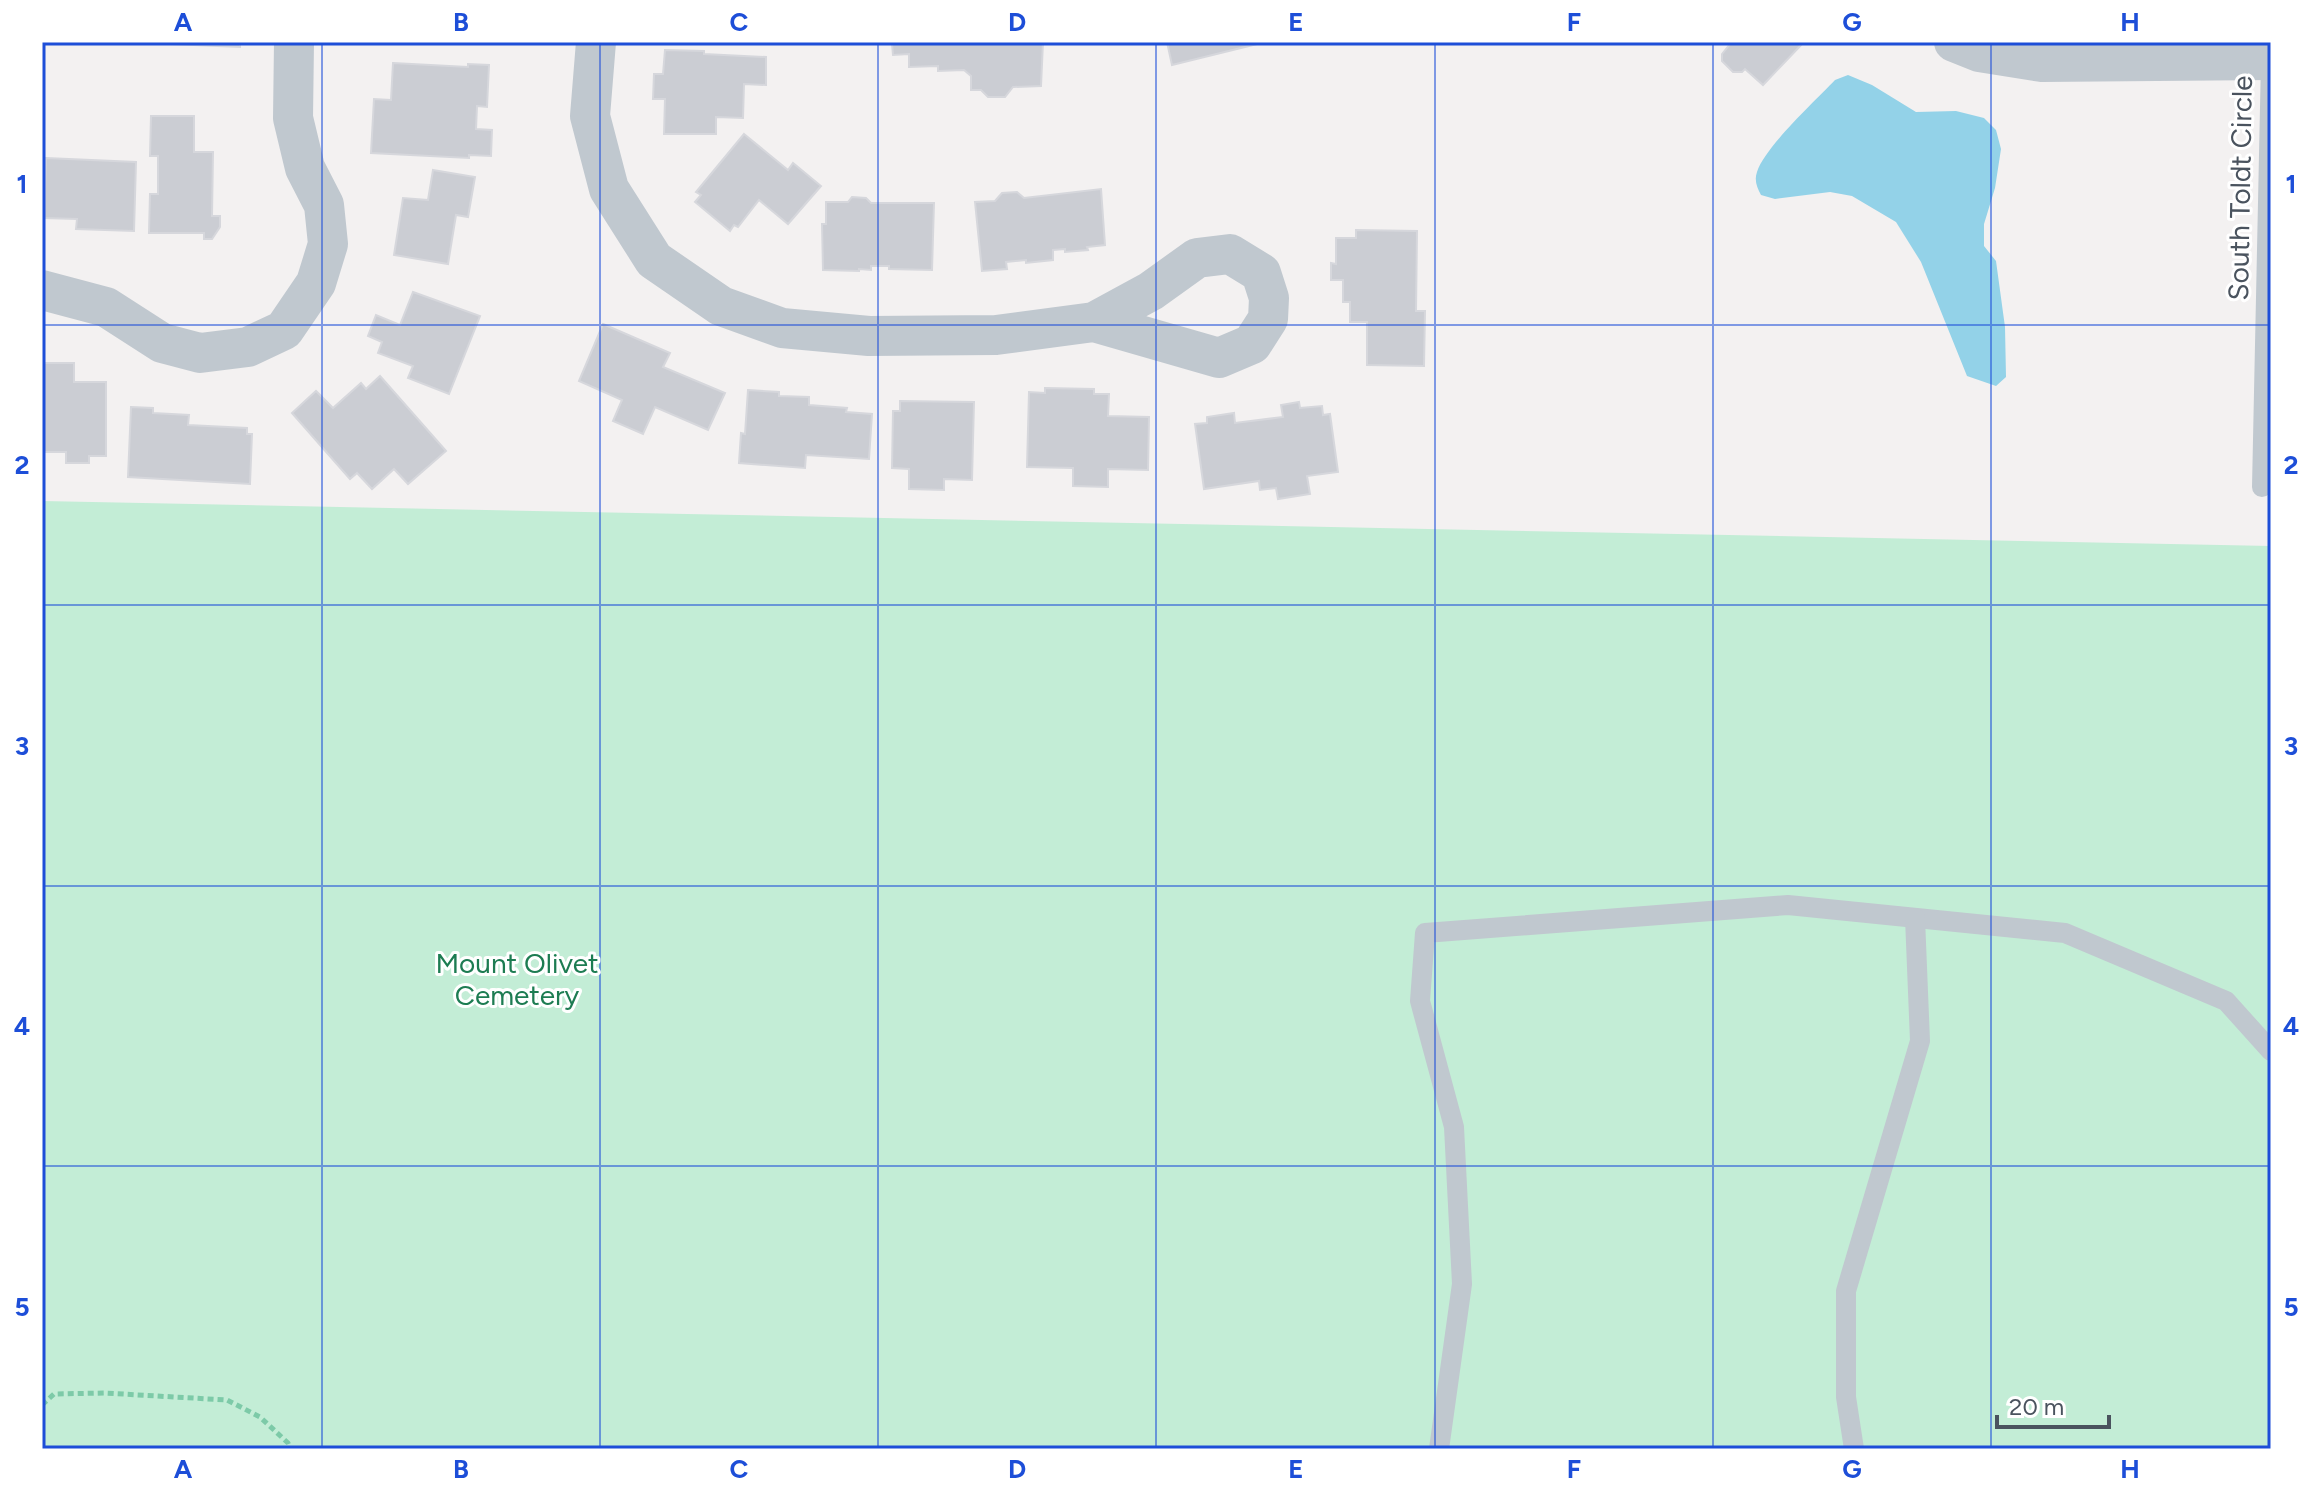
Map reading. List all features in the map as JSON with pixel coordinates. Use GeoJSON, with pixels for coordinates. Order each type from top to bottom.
{"type":"FeatureCollection","features":[{"type":"Feature","properties":{"kind":"street"},"geometry":{"type":"LineString","coordinates":[[42,290],[106,307],[162,343],[200,353],[248,347],[284,330],[316,283],[328,244],[324,205],[305,168],[293,118],[294,42]]}},
{"type":"Feature","properties":{"kind":"street"},"geometry":{"type":"LineString","coordinates":[[596,42],[590,116],[609,189],[654,260],[721,306],[782,328],[869,336],[996,335],[1094,322]]}},
{"type":"Feature","properties":{"kind":"street"},"geometry":{"type":"LineString","coordinates":[[1954,42],[1979,52],[2042,62],[2271,60]]}},
{"type":"Feature","properties":{"kind":"lane","name":"South Toldt Circle"},"geometry":{"type":"LineString","coordinates":[[2262,487],[2268,318],[2271,60]]}},
{"type":"Feature","properties":{"kind":"lane"},"geometry":{"type":"LineString","coordinates":[[1439,1449],[1462,1284],[1454,1127],[1420,1001],[1425,933],[1788,905],[2065,933],[2226,1001],[2261,1028],[2271,1051]]}},
{"type":"Feature","properties":{"kind":"lane"},"geometry":{"type":"LineString","coordinates":[[1854,1449],[1846,1397],[1846,1291],[1920,1041],[1915,918]]}},
{"type":"Feature","properties":{"kind":"path"},"geometry":{"type":"LineString","coordinates":[[42,1405],[54,1394],[104,1393],[227,1400],[260,1417],[288,1443],[290,1449]]}},
{"type":"Feature","properties":{"kind":"green space","name":"Mount Olivet Cemetery"},"geometry":{"type":"Polygon","coordinates":[[[42,501],[2271,546],[2271,1449],[42,1449],[42,501]]]}},
{"type":"Feature","properties":{"kind":"water"},"geometry":{"type":"Polygon","coordinates":[[[1848,75],[1872,85],[1916,112],[1956,111],[1984,118],[1996,130],[2001,149],[1995,188],[1984,224],[1984,246],[1996,261],[2005,327],[2006,377],[1996,386],[1967,376],[1921,262],[1896,222],[1852,196],[1830,192],[1775,199],[1761,195],[1756,175],[1770,150],[1835,80],[1848,75]]]}},
{"type":"Feature","properties":{"kind":"building"},"geometry":{"type":"Polygon","coordinates":[[[240,42],[240,47],[171,44],[240,42]]]}},
{"type":"Feature","properties":{"kind":"building"},"geometry":{"type":"Polygon","coordinates":[[[887,42],[1043,42],[1041,86],[1013,87],[1005,97],[988,97],[981,90],[971,90],[971,76],[964,70],[938,71],[938,66],[909,67],[909,54],[893,55],[892,44],[887,42]]]}},
{"type":"Feature","properties":{"kind":"building"},"geometry":{"type":"Polygon","coordinates":[[[1167,42],[1256,42],[1257,44],[1172,65],[1167,42]]]}},
{"type":"Feature","properties":{"kind":"building"},"geometry":{"type":"Polygon","coordinates":[[[1728,42],[1804,42],[1763,85],[1745,69],[1733,72],[1722,61],[1722,54],[1730,44],[1728,42]]]}},
{"type":"Feature","properties":{"kind":"building"},"geometry":{"type":"Polygon","coordinates":[[[665,50],[766,57],[766,85],[744,84],[743,118],[716,117],[716,134],[664,134],[665,99],[653,99],[654,74],[663,74],[665,50]]]}},
{"type":"Feature","properties":{"kind":"building"},"geometry":{"type":"Polygon","coordinates":[[[393,63],[468,67],[468,64],[489,65],[487,107],[477,106],[476,129],[492,130],[491,156],[469,155],[469,158],[371,153],[374,99],[391,100],[393,63]]]}},
{"type":"Feature","properties":{"kind":"building"},"geometry":{"type":"Polygon","coordinates":[[[151,116],[194,116],[194,152],[213,152],[212,216],[220,216],[220,227],[212,239],[204,239],[204,233],[149,233],[150,194],[158,194],[158,156],[150,156],[151,116]]]}},
{"type":"Feature","properties":{"kind":"building"},"geometry":{"type":"Polygon","coordinates":[[[744,134],[788,170],[793,163],[821,186],[788,224],[759,200],[738,227],[734,225],[730,231],[695,202],[701,195],[696,192],[744,134]]]}},
{"type":"Feature","properties":{"kind":"building"},"geometry":{"type":"Polygon","coordinates":[[[46,158],[136,162],[134,231],[76,229],[77,219],[44,218],[46,158]]]}},
{"type":"Feature","properties":{"kind":"building"},"geometry":{"type":"Polygon","coordinates":[[[433,170],[475,177],[468,217],[456,215],[448,264],[394,255],[403,198],[428,200],[433,170]]]}},
{"type":"Feature","properties":{"kind":"building"},"geometry":{"type":"Polygon","coordinates":[[[1101,189],[1105,245],[1087,247],[1088,250],[1053,250],[1053,260],[1006,262],[1007,269],[982,271],[975,202],[995,201],[1002,193],[1017,192],[1024,198],[1101,189]]]}},
{"type":"Feature","properties":{"kind":"building"},"geometry":{"type":"Polygon","coordinates":[[[852,197],[866,198],[871,203],[934,203],[932,270],[871,266],[871,270],[859,271],[823,270],[822,224],[826,224],[826,202],[848,202],[852,197]]]}},
{"type":"Feature","properties":{"kind":"building"},"geometry":{"type":"Polygon","coordinates":[[[1356,230],[1417,231],[1416,311],[1425,311],[1424,366],[1367,365],[1367,322],[1350,322],[1350,302],[1343,302],[1343,280],[1331,280],[1331,263],[1336,264],[1336,238],[1356,238],[1356,230]]]}},
{"type":"Feature","properties":{"kind":"building"},"geometry":{"type":"Polygon","coordinates":[[[413,292],[480,316],[449,394],[408,378],[413,366],[378,353],[382,342],[368,336],[376,315],[400,325],[413,292]]]}},
{"type":"Feature","properties":{"kind":"building"},"geometry":{"type":"Polygon","coordinates":[[[603,324],[670,353],[663,367],[725,393],[708,430],[655,407],[643,434],[613,421],[622,400],[579,381],[603,324]]]}},
{"type":"Feature","properties":{"kind":"building"},"geometry":{"type":"Polygon","coordinates":[[[42,363],[74,363],[74,382],[106,382],[106,456],[89,456],[89,463],[66,463],[66,452],[42,452],[42,363]]]}},
{"type":"Feature","properties":{"kind":"building"},"geometry":{"type":"Polygon","coordinates":[[[380,376],[446,451],[408,484],[394,469],[372,489],[357,473],[350,479],[292,413],[316,391],[333,408],[361,383],[366,389],[380,376]]]}},
{"type":"Feature","properties":{"kind":"building"},"geometry":{"type":"Polygon","coordinates":[[[1045,388],[1094,389],[1094,394],[1109,394],[1108,416],[1149,417],[1148,470],[1108,469],[1108,487],[1073,486],[1073,468],[1027,467],[1029,392],[1045,393],[1045,388]]]}},
{"type":"Feature","properties":{"kind":"building"},"geometry":{"type":"Polygon","coordinates":[[[748,390],[779,392],[779,396],[809,397],[809,405],[847,408],[846,412],[872,414],[869,459],[806,455],[805,468],[739,463],[741,433],[745,434],[748,390]]]}},
{"type":"Feature","properties":{"kind":"building"},"geometry":{"type":"Polygon","coordinates":[[[900,401],[974,402],[972,480],[944,479],[944,490],[909,489],[909,469],[892,468],[893,411],[900,411],[900,401]]]}},
{"type":"Feature","properties":{"kind":"building"},"geometry":{"type":"Polygon","coordinates":[[[1299,402],[1300,408],[1322,406],[1323,415],[1330,414],[1338,472],[1307,476],[1310,494],[1278,499],[1276,488],[1260,490],[1259,481],[1204,489],[1195,424],[1207,423],[1207,417],[1234,413],[1235,423],[1283,417],[1281,405],[1299,402]]]}},
{"type":"Feature","properties":{"kind":"building"},"geometry":{"type":"Polygon","coordinates":[[[131,407],[153,408],[153,413],[189,415],[188,425],[247,428],[247,434],[252,434],[250,484],[128,477],[131,407]]]}}]}
